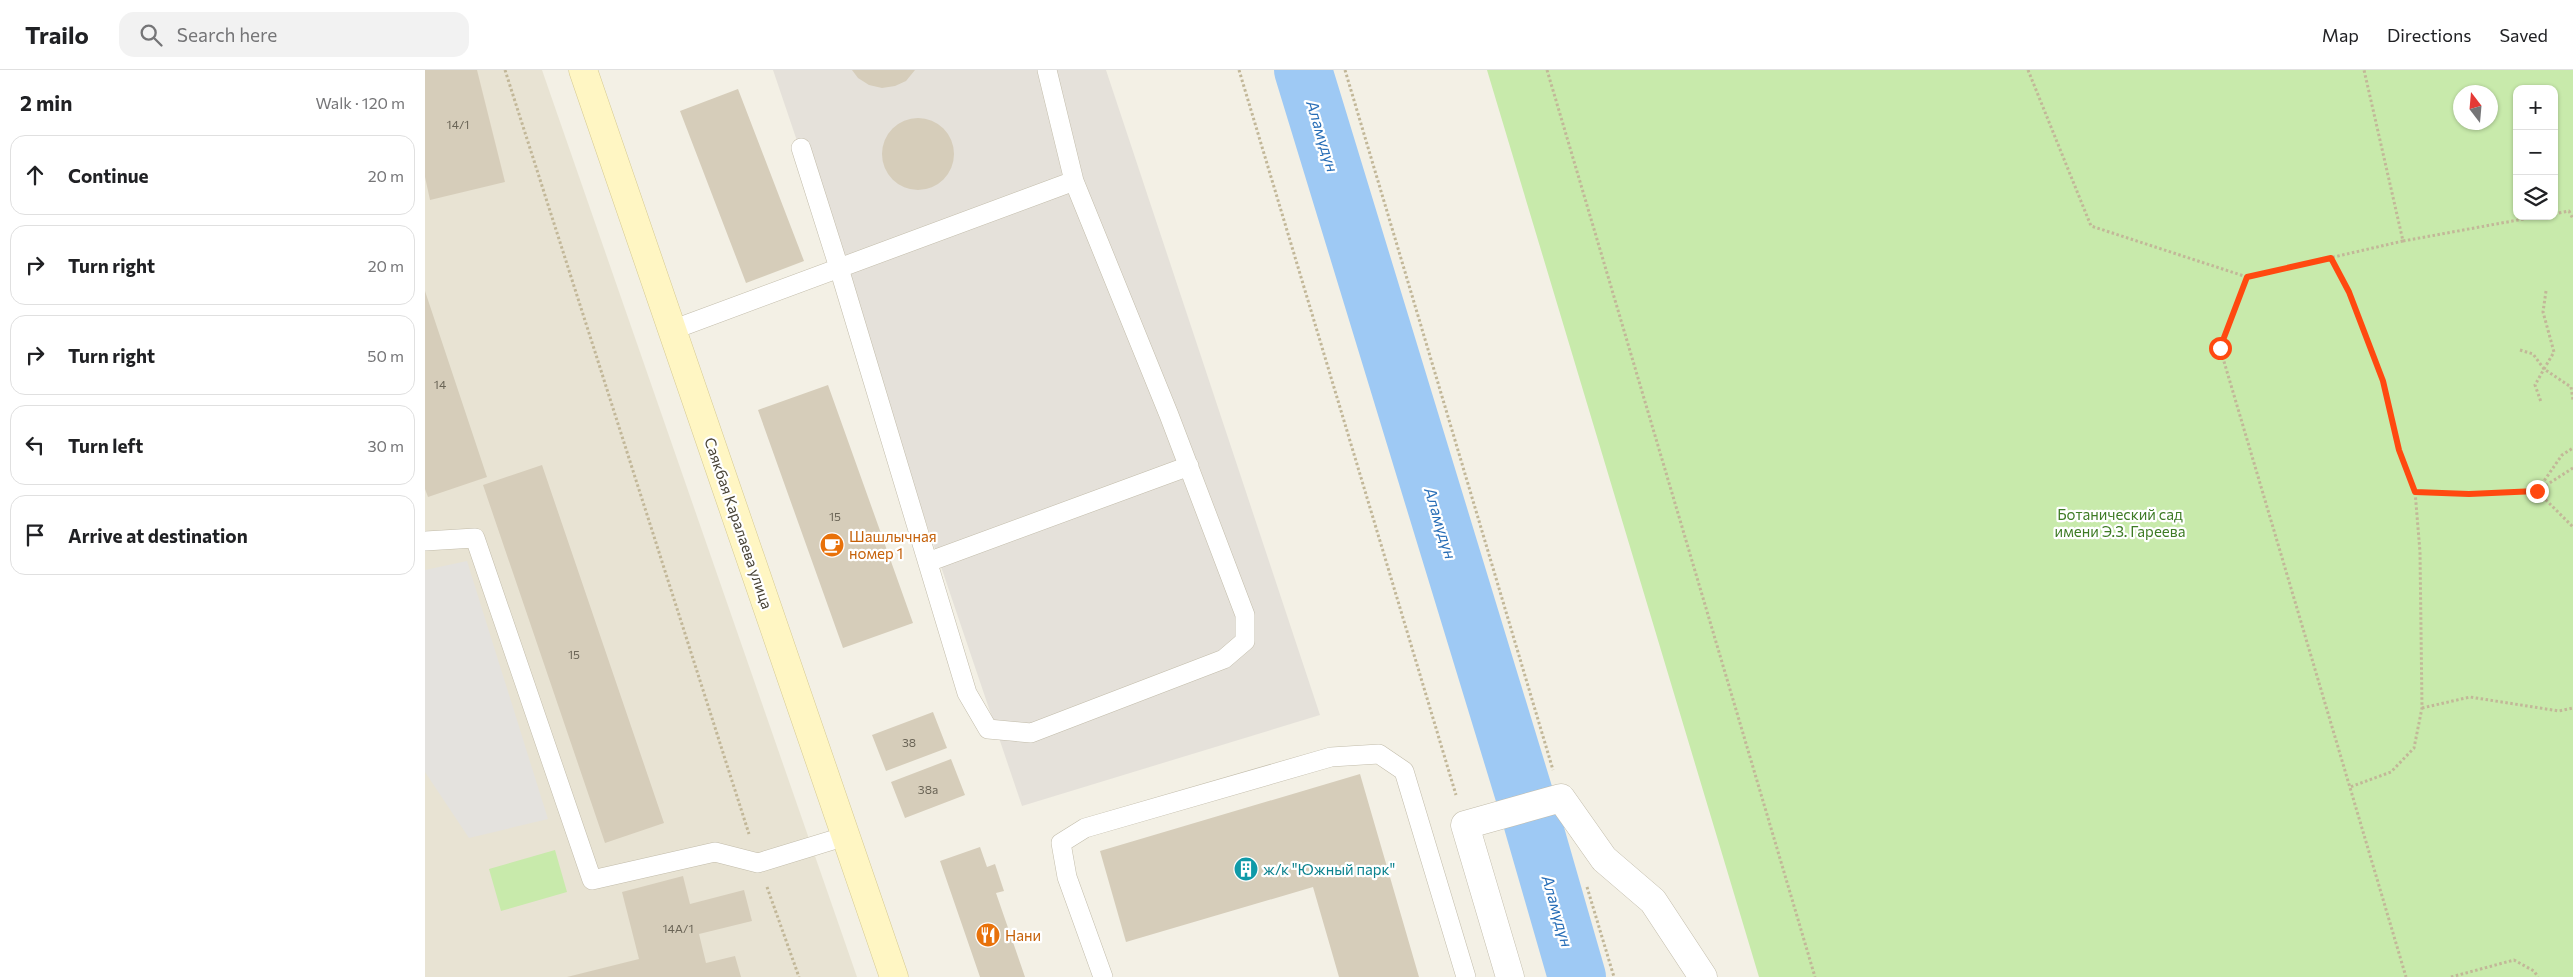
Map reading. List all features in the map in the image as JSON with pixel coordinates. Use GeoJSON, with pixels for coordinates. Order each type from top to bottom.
{"type":"FeatureCollection","features":[{"type":"Feature","properties":{"kind":"main road","name":"Саякбая Каралаева улица"},"geometry":{"type":"LineString","coordinates":[[583,70],[895,977]]}},
{"type":"Feature","properties":{"kind":"street"},"geometry":{"type":"LineString","coordinates":[[1510,977],[1469,824],[1554,800],[1604,859],[1653,901],[1703,977]]}},
{"type":"Feature","properties":{"kind":"lane"},"geometry":{"type":"LineString","coordinates":[[801,148],[967,693],[988,729],[1031,734],[1224,659],[1245,642],[1245,616],[1189,466],[1074,181],[1047,70]]}},
{"type":"Feature","properties":{"kind":"lane"},"geometry":{"type":"LineString","coordinates":[[672,330],[1074,181]]}},
{"type":"Feature","properties":{"kind":"lane"},"geometry":{"type":"LineString","coordinates":[[927,562],[1189,466]]}},
{"type":"Feature","properties":{"kind":"lane"},"geometry":{"type":"LineString","coordinates":[[425,541],[475,538],[592,880],[715,852],[758,863],[846,836]]}},
{"type":"Feature","properties":{"kind":"lane"},"geometry":{"type":"LineString","coordinates":[[1103,977],[1067,877],[1061,844],[1085,828],[1331,757],[1379,754],[1404,771],[1466,977]]}},
{"type":"Feature","properties":{"kind":"path"},"geometry":{"type":"LineString","coordinates":[[505,70],[758,863],[799,977]]}},
{"type":"Feature","properties":{"kind":"path"},"geometry":{"type":"LineString","coordinates":[[1239,70],[1469,824]]}},
{"type":"Feature","properties":{"kind":"path"},"geometry":{"type":"LineString","coordinates":[[1345,70],[1554,800]]}},
{"type":"Feature","properties":{"kind":"path"},"geometry":{"type":"LineString","coordinates":[[1547,70],[1815,977]]}},
{"type":"Feature","properties":{"kind":"path"},"geometry":{"type":"LineString","coordinates":[[2028,70],[2091,226],[2247,277],[2403,241],[2518,220]]}},
{"type":"Feature","properties":{"kind":"path"},"geometry":{"type":"LineString","coordinates":[[2364,70],[2403,241]]}},
{"type":"Feature","properties":{"kind":"path"},"geometry":{"type":"LineString","coordinates":[[2558,213],[2571,210],[2573,219]]}},
{"type":"Feature","properties":{"kind":"path"},"geometry":{"type":"LineString","coordinates":[[2331,258],[2349,292],[2383,381],[2399,450],[2415,492],[2420,552],[2421,708],[2414,748],[2391,772],[2350,787]]}},
{"type":"Feature","properties":{"kind":"path"},"geometry":{"type":"LineString","coordinates":[[2247,277],[2220,348],[2406,977]]}},
{"type":"Feature","properties":{"kind":"path"},"geometry":{"type":"LineString","coordinates":[[2541,402],[2535,385],[2555,352],[2543,312],[2546,291]]}},
{"type":"Feature","properties":{"kind":"path"},"geometry":{"type":"LineString","coordinates":[[2520,350],[2533,354],[2544,369],[2571,387],[2573,400]]}},
{"type":"Feature","properties":{"kind":"path"},"geometry":{"type":"LineString","coordinates":[[2537,491],[2562,455],[2573,448]]}},
{"type":"Feature","properties":{"kind":"path"},"geometry":{"type":"LineString","coordinates":[[2415,492],[2469,494],[2537,491],[2573,468]]}},
{"type":"Feature","properties":{"kind":"path"},"geometry":{"type":"LineString","coordinates":[[2537,491],[2573,527]]}},
{"type":"Feature","properties":{"kind":"path"},"geometry":{"type":"LineString","coordinates":[[2421,708],[2470,697],[2559,711],[2573,708]]}},
{"type":"Feature","properties":{"kind":"path"},"geometry":{"type":"LineString","coordinates":[[1586,883],[1614,977]]}},
{"type":"Feature","properties":{"kind":"path"},"geometry":{"type":"LineString","coordinates":[[2451,977],[2514,960],[2534,971],[2538,977]]}},
{"type":"Feature","properties":{"kind":"shaded area"},"geometry":{"type":"Polygon","coordinates":[[[425,70],[542,70],[857,977],[425,977],[425,70]]]}},
{"type":"Feature","properties":{"kind":"shaded area"},"geometry":{"type":"Polygon","coordinates":[[[773,70],[1106,70],[1320,715],[1022,806],[773,70]]]}},
{"type":"Feature","properties":{"kind":"shaded area"},"geometry":{"type":"Polygon","coordinates":[[[467,561],[548,819],[469,838],[425,772],[425,570],[467,561]]]}},
{"type":"Feature","properties":{"kind":"green space","name":"Ботанический сад имени Э.З. Гареева"},"geometry":{"type":"Polygon","coordinates":[[[1487,70],[2573,70],[2573,977],[1759,977],[1487,70]]]}},
{"type":"Feature","properties":{"kind":"green space"},"geometry":{"type":"Polygon","coordinates":[[[555,850],[567,892],[501,911],[489,869],[555,850]]]}},
{"type":"Feature","properties":{"kind":"building"},"geometry":{"type":"Polygon","coordinates":[[[425,70],[477,70],[505,182],[430,200],[425,177],[425,70]]]}},
{"type":"Feature","properties":{"kind":"building"},"geometry":{"type":"Polygon","coordinates":[[[852,70],[915,70],[906,81],[895,86],[882,88],[869,85],[858,78],[852,70]]]}},
{"type":"Feature","properties":{"kind":"building"},"geometry":{"type":"Polygon","coordinates":[[[738,89],[804,261],[746,283],[680,111],[738,89]]]}},
{"type":"Feature","properties":{"kind":"building"},"geometry":{"type":"Polygon","coordinates":[[[918,118],[938,124],[948,134],[954,154],[948,174],[938,184],[918,190],[898,184],[888,174],[882,154],[888,134],[898,124],[918,118]]]}},
{"type":"Feature","properties":{"kind":"building"},"geometry":{"type":"Polygon","coordinates":[[[425,291],[487,477],[428,497],[425,489],[425,291]]]}},
{"type":"Feature","properties":{"kind":"building"},"geometry":{"type":"Polygon","coordinates":[[[828,385],[913,623],[843,648],[758,410],[828,385]]]}},
{"type":"Feature","properties":{"kind":"building"},"geometry":{"type":"Polygon","coordinates":[[[542,465],[664,823],[605,843],[483,485],[542,465]]]}},
{"type":"Feature","properties":{"kind":"building"},"geometry":{"type":"Polygon","coordinates":[[[933,712],[947,748],[886,771],[872,735],[933,712]]]}},
{"type":"Feature","properties":{"kind":"building"},"geometry":{"type":"Polygon","coordinates":[[[951,759],[965,795],[905,818],[891,782],[951,759]]]}},
{"type":"Feature","properties":{"kind":"building","name":"ж/к \"Южный парк\""},"geometry":{"type":"Polygon","coordinates":[[[1360,774],[1419,977],[1339,977],[1313,887],[1126,942],[1100,851],[1360,774]]]}},
{"type":"Feature","properties":{"kind":"building","name":"Нани"},"geometry":{"type":"Polygon","coordinates":[[[980,847],[987,867],[995,864],[1004,891],[996,893],[1025,977],[980,977],[940,861],[980,847]]]}},
{"type":"Feature","properties":{"kind":"building"},"geometry":{"type":"Polygon","coordinates":[[[683,876],[690,904],[744,890],[752,921],[699,934],[706,963],[735,956],[741,977],[567,977],[639,959],[622,892],[683,876]]]}},
{"type":"Feature","properties":{"kind":"waterway","name":"Аламүдүн"},"geometry":{"type":"LineString","coordinates":[[1303,70],[1528,807],[1577,977]]}},
{"type":"Feature","properties":{"kind":"place","name":"Шашлычная номер 1"},"geometry":{"type":"Point","coordinates":[832,545]}},
{"type":"Feature","properties":{"kind":"place","name":"ж/к \"Южный парк\""},"geometry":{"type":"Point","coordinates":[1246,869]}},
{"type":"Feature","properties":{"kind":"place","name":"Нани"},"geometry":{"type":"Point","coordinates":[988,935]}},
{"type":"Feature","properties":{"kind":"route"},"geometry":{"type":"LineString","coordinates":[[2220,348],[2247,277],[2331,258],[2349,292],[2383,381],[2399,450],[2415,492],[2469,494],[2537,491]]}}]}
